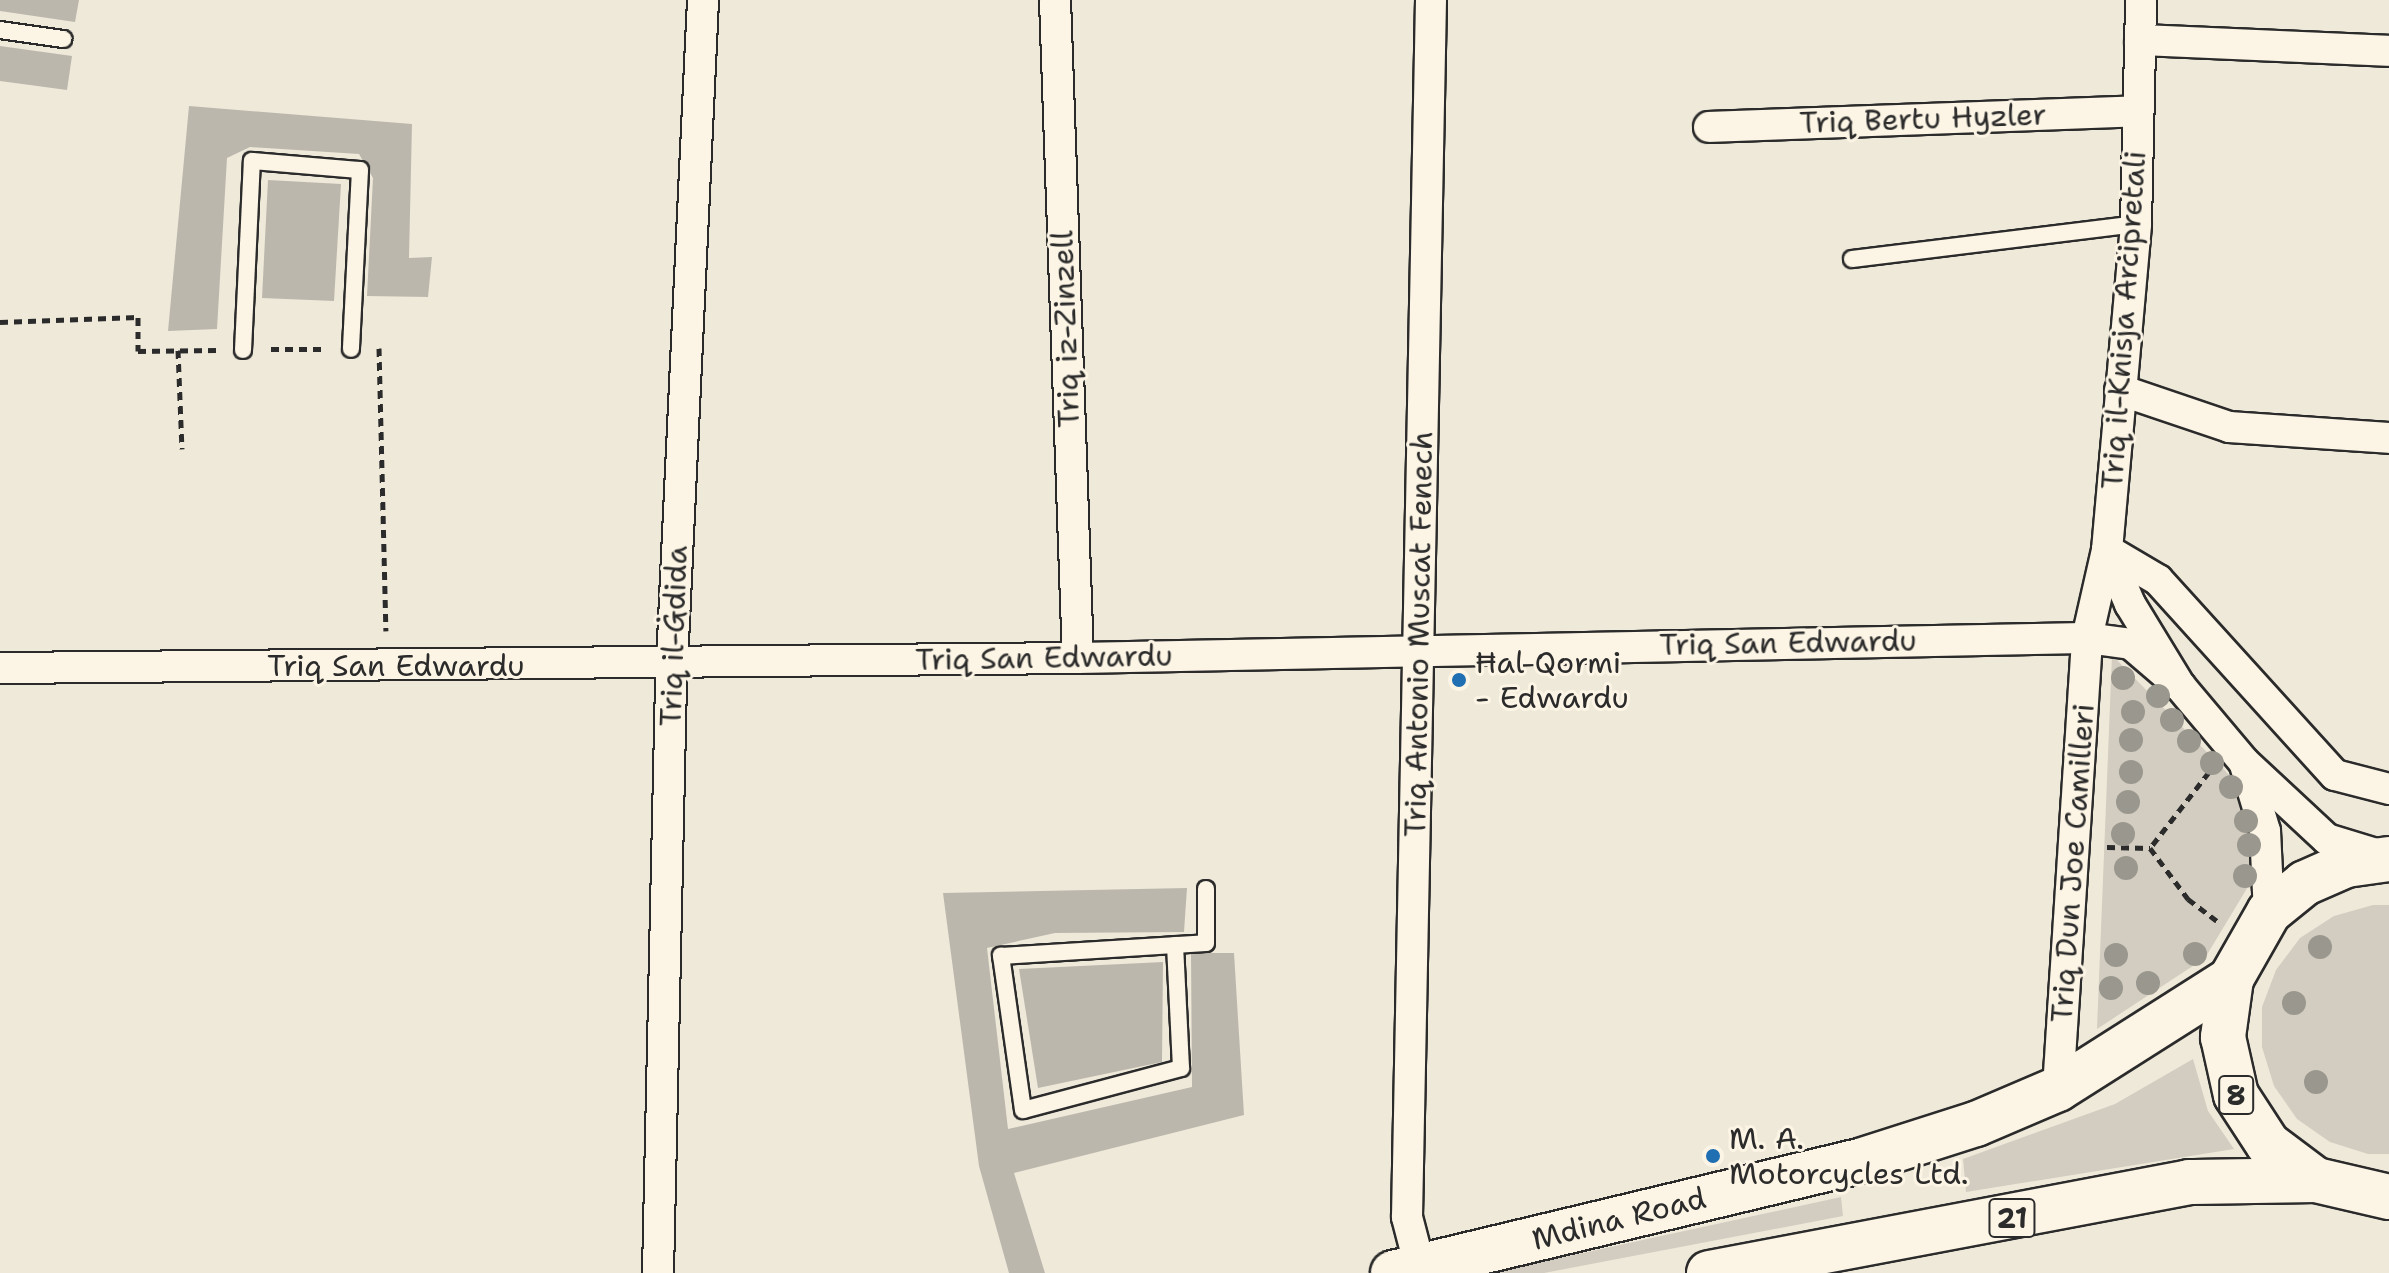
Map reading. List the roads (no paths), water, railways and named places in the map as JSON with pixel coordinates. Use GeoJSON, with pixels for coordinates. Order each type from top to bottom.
{"type":"FeatureCollection","features":[{"type":"Feature","properties":{"kind":"highway","name":"Mdina Road"},"geometry":{"type":"LineString","coordinates":[[1407,1270],[1863,1160],[2058,1089],[2249,944],[2318,877],[2389,858]]}},
{"type":"Feature","properties":{"kind":"highway","name":"8"},"geometry":{"type":"LineString","coordinates":[[2249,944],[2223,1037],[2236,1095],[2268,1144],[2316,1180],[2389,1197]]}},
{"type":"Feature","properties":{"kind":"highway","name":"21"},"geometry":{"type":"LineString","coordinates":[[1709,1273],[2189,1182],[2316,1180]]}},
{"type":"Feature","properties":{"kind":"street","name":"Triq il-Ġdida"},"geometry":{"type":"LineString","coordinates":[[658,1273],[672,664],[703,0]]}},
{"type":"Feature","properties":{"kind":"street","name":"Triq iz-Zinzell"},"geometry":{"type":"LineString","coordinates":[[1055,0],[1078,658]]}},
{"type":"Feature","properties":{"kind":"street","name":"Triq Antonio Muscat Fenech"},"geometry":{"type":"LineString","coordinates":[[1407,1270],[1431,0]]}},
{"type":"Feature","properties":{"kind":"street","name":"Triq il-Knisja Arċipretali"},"geometry":{"type":"LineString","coordinates":[[2087,638],[2107,550],[2136,224],[2141,0]]}},
{"type":"Feature","properties":{"kind":"street"},"geometry":{"type":"LineString","coordinates":[[2140,40],[2389,51]]}},
{"type":"Feature","properties":{"kind":"street","name":"Triq Bertu Hyzler"},"geometry":{"type":"LineString","coordinates":[[1709,127],[2137,111]]}},
{"type":"Feature","properties":{"kind":"street"},"geometry":{"type":"LineString","coordinates":[[2120,390],[2229,427],[2389,438]]}},
{"type":"Feature","properties":{"kind":"street"},"geometry":{"type":"LineString","coordinates":[[2107,550],[2130,604],[2180,686],[2239,756],[2327,839],[2389,858]]}},
{"type":"Feature","properties":{"kind":"street"},"geometry":{"type":"LineString","coordinates":[[2107,550],[2158,580],[2335,775],[2389,789]]}},
{"type":"Feature","properties":{"kind":"street","name":"Triq San Edwardu"},"geometry":{"type":"LineString","coordinates":[[0,668],[672,664],[2087,638],[2131,644],[2180,686]]}},
{"type":"Feature","properties":{"kind":"street","name":"Triq Dun Joe Camilleri"},"geometry":{"type":"LineString","coordinates":[[2058,1089],[2087,638]]}},
{"type":"Feature","properties":{"kind":"street"},"geometry":{"type":"LineString","coordinates":[[2239,756],[2265,831],[2249,944]]}},
{"type":"Feature","properties":{"kind":"lane"},"geometry":{"type":"LineString","coordinates":[[0,30],[63,39]]}},
{"type":"Feature","properties":{"kind":"lane"},"geometry":{"type":"LineString","coordinates":[[243,350],[252,161],[360,170],[351,349]]}},
{"type":"Feature","properties":{"kind":"lane"},"geometry":{"type":"LineString","coordinates":[[1852,259],[2136,224]]}},
{"type":"Feature","properties":{"kind":"lane"},"geometry":{"type":"LineString","coordinates":[[1175,945],[1181,1068],[1023,1110],[1001,956],[1206,943],[1206,889]]}},
{"type":"Feature","properties":{"kind":"place","name":"Ħal Qormi - Edwardu"},"geometry":{"type":"Point","coordinates":[1459,680]}},
{"type":"Feature","properties":{"kind":"place","name":"M. A. Motorcycles Ltd."},"geometry":{"type":"Point","coordinates":[1713,1156]}}]}
